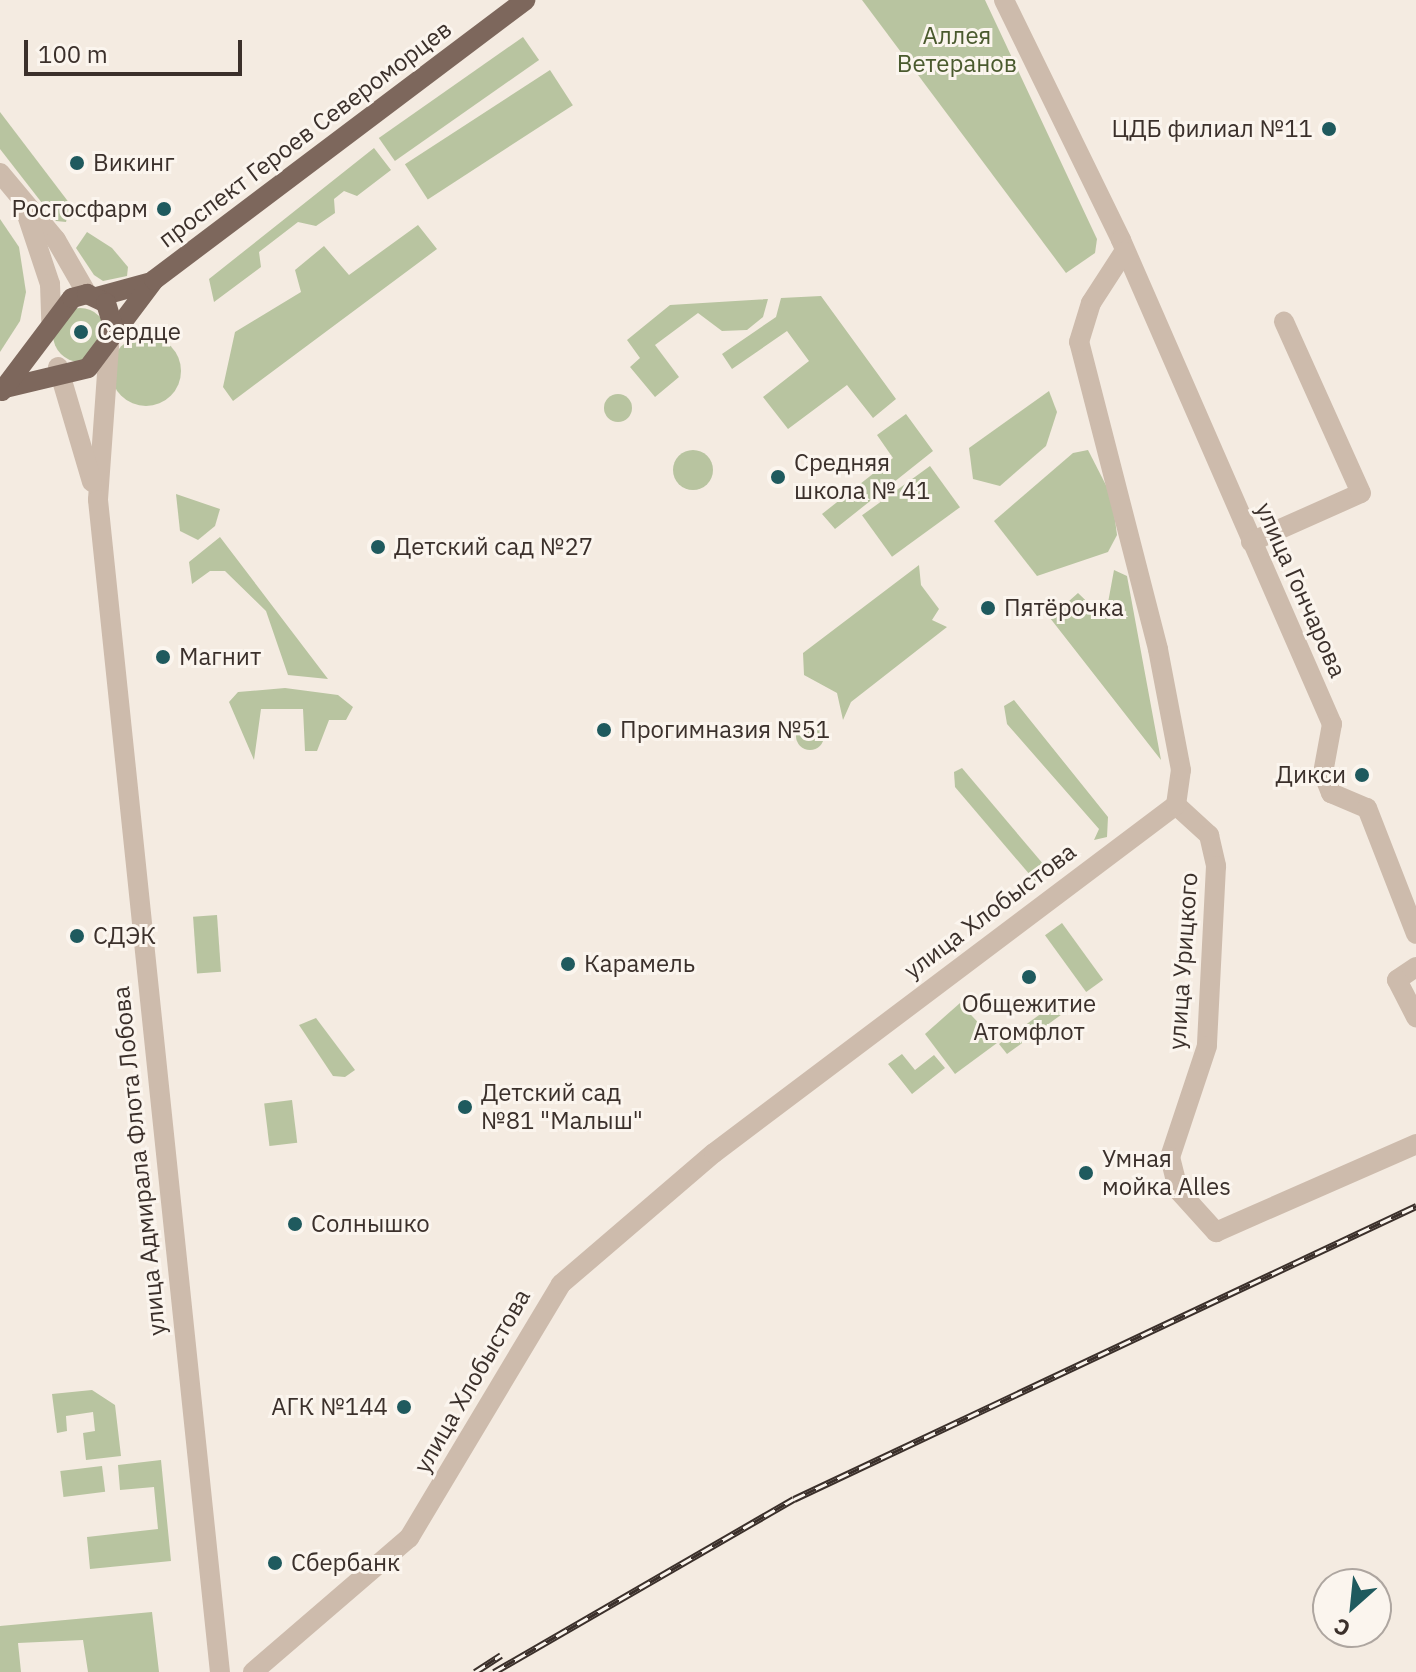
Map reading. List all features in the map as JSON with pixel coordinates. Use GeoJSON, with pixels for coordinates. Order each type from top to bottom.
{"type":"FeatureCollection","features":[{"type":"Feature","properties":{"kind":"main road","name":"проспект Героев Североморцев"},"geometry":{"type":"LineString","coordinates":[[3,390],[88,368],[112,340],[154,280],[525,0]]}},
{"type":"Feature","properties":{"kind":"main road","name":"проспект Героев Североморцев"},"geometry":{"type":"LineString","coordinates":[[3,390],[66,302],[154,280]]}},
{"type":"Feature","properties":{"kind":"main road"},"geometry":{"type":"LineString","coordinates":[[92,295],[113,313],[112,340]]}},
{"type":"Feature","properties":{"kind":"main road"},"geometry":{"type":"LineString","coordinates":[[48,331],[64,372]]}},
{"type":"Feature","properties":{"kind":"street"},"geometry":{"type":"LineString","coordinates":[[1004,0],[1124,252],[1091,303],[1079,342],[1158,649],[1181,770],[1176,805]]}},
{"type":"Feature","properties":{"kind":"street"},"geometry":{"type":"LineString","coordinates":[[0,173],[56,240],[92,295]]}},
{"type":"Feature","properties":{"kind":"street"},"geometry":{"type":"LineString","coordinates":[[23,204],[50,284],[48,331]]}},
{"type":"Feature","properties":{"kind":"street","name":"улица Гончарова"},"geometry":{"type":"LineString","coordinates":[[1124,252],[1332,724],[1327,783],[1331,793],[1367,808],[1416,934]]}},
{"type":"Feature","properties":{"kind":"street"},"geometry":{"type":"LineString","coordinates":[[1251,542],[1361,493],[1284,322]]}},
{"type":"Feature","properties":{"kind":"street","name":"улица Адмирала Флота Лобова"},"geometry":{"type":"LineString","coordinates":[[98,500],[112,340]]}},
{"type":"Feature","properties":{"kind":"street","name":"улица Адмирала Флота Лобова"},"geometry":{"type":"LineString","coordinates":[[64,372],[98,500],[220,1672]]}},
{"type":"Feature","properties":{"kind":"street","name":"улица Урицкого"},"geometry":{"type":"LineString","coordinates":[[1176,805],[1209,835],[1216,866],[1207,1046],[1170,1157],[1178,1190],[1216,1232],[1416,1144]]}},
{"type":"Feature","properties":{"kind":"street","name":"улица Хлобыстова"},"geometry":{"type":"LineString","coordinates":[[253,1672],[409,1538],[561,1284],[714,1153],[1176,805]]}},
{"type":"Feature","properties":{"kind":"street"},"geometry":{"type":"LineString","coordinates":[[1416,967],[1397,980],[1416,1017]]}},
{"type":"Feature","properties":{"kind":"green space","name":"Аллея Ветеранов"},"geometry":{"type":"Polygon","coordinates":[[[862,0],[985,0],[1097,239],[1095,253],[1066,273],[862,0]]]}},
{"type":"Feature","properties":{"kind":"green space"},"geometry":{"type":"Polygon","coordinates":[[[523,37],[539,60],[395,161],[379,138],[523,37]]]}},
{"type":"Feature","properties":{"kind":"green space"},"geometry":{"type":"Polygon","coordinates":[[[550,70],[573,105],[428,199],[405,164],[550,70]]]}},
{"type":"Feature","properties":{"kind":"green space"},"geometry":{"type":"Polygon","coordinates":[[[0,112],[70,204],[66,222],[56,221],[0,149],[0,112]]]}},
{"type":"Feature","properties":{"kind":"green space"},"geometry":{"type":"Polygon","coordinates":[[[374,148],[391,170],[357,196],[344,191],[334,199],[335,213],[316,226],[298,222],[259,252],[261,267],[214,302],[209,279],[374,148]]]}},
{"type":"Feature","properties":{"kind":"green space"},"geometry":{"type":"Polygon","coordinates":[[[0,219],[19,247],[26,292],[20,321],[0,352],[0,219]]]}},
{"type":"Feature","properties":{"kind":"green space"},"geometry":{"type":"Polygon","coordinates":[[[418,225],[437,249],[233,401],[223,387],[235,332],[301,292],[295,270],[324,246],[349,275],[418,225]]]}},
{"type":"Feature","properties":{"kind":"green space"},"geometry":{"type":"Polygon","coordinates":[[[87,232],[112,248],[128,267],[127,276],[103,281],[94,275],[76,248],[87,232]]]}},
{"type":"Feature","properties":{"kind":"green space"},"geometry":{"type":"Polygon","coordinates":[[[821,296],[896,399],[873,418],[847,385],[788,429],[763,397],[809,361],[787,331],[732,369],[722,354],[776,317],[781,298],[821,296]]]}},
{"type":"Feature","properties":{"kind":"green space"},"geometry":{"type":"Polygon","coordinates":[[[768,299],[763,317],[747,330],[722,331],[698,313],[655,345],[679,377],[655,397],[630,367],[640,358],[627,340],[670,305],[768,299]]]}},
{"type":"Feature","properties":{"kind":"green space"},"geometry":{"type":"Polygon","coordinates":[[[80,308],[99,316],[107,335],[99,354],[80,362],[61,354],[53,335],[61,316],[80,308]]]}},
{"type":"Feature","properties":{"kind":"green space"},"geometry":{"type":"Polygon","coordinates":[[[146,336],[171,346],[181,371],[171,396],[146,406],[121,396],[111,371],[121,346],[146,336]]]}},
{"type":"Feature","properties":{"kind":"green space"},"geometry":{"type":"Polygon","coordinates":[[[1049,391],[1057,412],[1046,446],[1000,486],[973,479],[969,448],[1049,391]]]}},
{"type":"Feature","properties":{"kind":"green space"},"geometry":{"type":"Polygon","coordinates":[[[618,394],[628,398],[632,408],[628,418],[618,422],[608,418],[604,408],[608,398],[618,394]]]}},
{"type":"Feature","properties":{"kind":"green space"},"geometry":{"type":"Polygon","coordinates":[[[906,414],[933,451],[835,529],[822,514],[893,458],[877,435],[906,414]]]}},
{"type":"Feature","properties":{"kind":"green space"},"geometry":{"type":"Polygon","coordinates":[[[693,450],[707,456],[713,470],[707,484],[693,490],[679,484],[673,470],[679,456],[693,450]]]}},
{"type":"Feature","properties":{"kind":"green space"},"geometry":{"type":"Polygon","coordinates":[[[1088,450],[1112,497],[1117,535],[1108,552],[1037,576],[994,521],[1073,453],[1088,450]]]}},
{"type":"Feature","properties":{"kind":"green space"},"geometry":{"type":"Polygon","coordinates":[[[930,466],[960,507],[892,557],[862,515],[930,466]]]}},
{"type":"Feature","properties":{"kind":"green space"},"geometry":{"type":"Polygon","coordinates":[[[176,494],[220,509],[215,526],[198,540],[180,531],[176,494]]]}},
{"type":"Feature","properties":{"kind":"green space"},"geometry":{"type":"Polygon","coordinates":[[[220,537],[328,679],[288,675],[266,611],[225,571],[210,571],[192,584],[189,562],[220,537]]]}},
{"type":"Feature","properties":{"kind":"green space"},"geometry":{"type":"Polygon","coordinates":[[[919,565],[921,585],[939,609],[932,620],[947,627],[851,702],[843,720],[837,693],[804,675],[803,653],[919,565]]]}},
{"type":"Feature","properties":{"kind":"green space"},"geometry":{"type":"Polygon","coordinates":[[[1114,570],[1127,576],[1161,760],[1050,618],[1078,593],[1105,619],[1114,570]]]}},
{"type":"Feature","properties":{"kind":"green space"},"geometry":{"type":"Polygon","coordinates":[[[285,688],[338,695],[353,707],[346,720],[329,720],[317,751],[305,751],[303,709],[261,709],[254,760],[229,702],[238,692],[285,688]]]}},
{"type":"Feature","properties":{"kind":"green space"},"geometry":{"type":"Polygon","coordinates":[[[1014,700],[1108,817],[1107,837],[1094,840],[1099,829],[1007,724],[1004,706],[1014,700]]]}},
{"type":"Feature","properties":{"kind":"green space"},"geometry":{"type":"Polygon","coordinates":[[[810,722],[820,726],[824,736],[820,746],[810,750],[800,746],[796,736],[800,726],[810,722]]]}},
{"type":"Feature","properties":{"kind":"green space"},"geometry":{"type":"Polygon","coordinates":[[[962,768],[1044,865],[1036,882],[955,787],[954,772],[962,768]]]}},
{"type":"Feature","properties":{"kind":"green space"},"geometry":{"type":"Polygon","coordinates":[[[217,915],[221,972],[197,974],[193,917],[217,915]]]}},
{"type":"Feature","properties":{"kind":"green space"},"geometry":{"type":"Polygon","coordinates":[[[1062,923],[1103,980],[1086,992],[1045,935],[1062,923]]]}},
{"type":"Feature","properties":{"kind":"green space"},"geometry":{"type":"Polygon","coordinates":[[[960,1003],[997,1043],[955,1074],[925,1034],[960,1003]]]}},
{"type":"Feature","properties":{"kind":"green space"},"geometry":{"type":"Polygon","coordinates":[[[1046,1010],[1065,1012],[1007,1054],[999,1044],[1046,1010]]]}},
{"type":"Feature","properties":{"kind":"green space"},"geometry":{"type":"Polygon","coordinates":[[[316,1018],[355,1070],[345,1077],[333,1076],[299,1025],[316,1018]]]}},
{"type":"Feature","properties":{"kind":"green space"},"geometry":{"type":"Polygon","coordinates":[[[902,1054],[915,1070],[934,1055],[945,1068],[912,1094],[888,1064],[902,1054]]]}},
{"type":"Feature","properties":{"kind":"green space"},"geometry":{"type":"Polygon","coordinates":[[[292,1100],[297,1143],[269,1146],[264,1103],[292,1100]]]}},
{"type":"Feature","properties":{"kind":"green space"},"geometry":{"type":"Polygon","coordinates":[[[92,1390],[115,1405],[121,1456],[86,1460],[83,1433],[95,1431],[93,1412],[66,1416],[67,1431],[57,1433],[52,1394],[92,1390]]]}},
{"type":"Feature","properties":{"kind":"green space"},"geometry":{"type":"Polygon","coordinates":[[[161,1460],[171,1561],[90,1569],[87,1537],[158,1529],[154,1487],[120,1490],[118,1465],[161,1460]]]}},
{"type":"Feature","properties":{"kind":"green space"},"geometry":{"type":"Polygon","coordinates":[[[102,1466],[105,1492],[63,1497],[60,1471],[102,1466]]]}},
{"type":"Feature","properties":{"kind":"green space"},"geometry":{"type":"Polygon","coordinates":[[[152,1612],[159,1672],[88,1672],[83,1640],[18,1643],[21,1672],[0,1672],[0,1626],[152,1612]]]}},
{"type":"Feature","properties":{"kind":"railway"},"geometry":{"type":"LineString","coordinates":[[494,1672],[794,1499],[1416,1206]]}},
{"type":"Feature","properties":{"kind":"railway"},"geometry":{"type":"LineString","coordinates":[[475,1672],[501,1655]]}},
{"type":"Feature","properties":{"kind":"place","name":"ЦДБ филиал №11"},"geometry":{"type":"Point","coordinates":[1329,129]}},
{"type":"Feature","properties":{"kind":"place","name":"Викинг"},"geometry":{"type":"Point","coordinates":[77,163]}},
{"type":"Feature","properties":{"kind":"place","name":"Росгосфарм"},"geometry":{"type":"Point","coordinates":[164,209]}},
{"type":"Feature","properties":{"kind":"place","name":"Сердце"},"geometry":{"type":"Point","coordinates":[81,332]}},
{"type":"Feature","properties":{"kind":"place","name":"Средняя школа № 41"},"geometry":{"type":"Point","coordinates":[778,477]}},
{"type":"Feature","properties":{"kind":"place","name":"Детский сад №27"},"geometry":{"type":"Point","coordinates":[378,547]}},
{"type":"Feature","properties":{"kind":"place","name":"Пятёрочка"},"geometry":{"type":"Point","coordinates":[988,608]}},
{"type":"Feature","properties":{"kind":"place","name":"Магнит"},"geometry":{"type":"Point","coordinates":[163,657]}},
{"type":"Feature","properties":{"kind":"place","name":"Прогимназия №51"},"geometry":{"type":"Point","coordinates":[604,730]}},
{"type":"Feature","properties":{"kind":"place","name":"Дикси"},"geometry":{"type":"Point","coordinates":[1362,775]}},
{"type":"Feature","properties":{"kind":"place","name":"СДЭК"},"geometry":{"type":"Point","coordinates":[77,936]}},
{"type":"Feature","properties":{"kind":"place","name":"Карамель"},"geometry":{"type":"Point","coordinates":[568,964]}},
{"type":"Feature","properties":{"kind":"place","name":"Общежитие Атомфлот"},"geometry":{"type":"Point","coordinates":[1029,977]}},
{"type":"Feature","properties":{"kind":"place","name":"Детский сад №81 \"Малыш\""},"geometry":{"type":"Point","coordinates":[465,1107]}},
{"type":"Feature","properties":{"kind":"place","name":"Умная мойка Alles"},"geometry":{"type":"Point","coordinates":[1086,1173]}},
{"type":"Feature","properties":{"kind":"place","name":"Солнышко"},"geometry":{"type":"Point","coordinates":[295,1224]}},
{"type":"Feature","properties":{"kind":"place","name":"АГК №144"},"geometry":{"type":"Point","coordinates":[404,1407]}},
{"type":"Feature","properties":{"kind":"place","name":"Сбербанк"},"geometry":{"type":"Point","coordinates":[275,1563]}}]}
